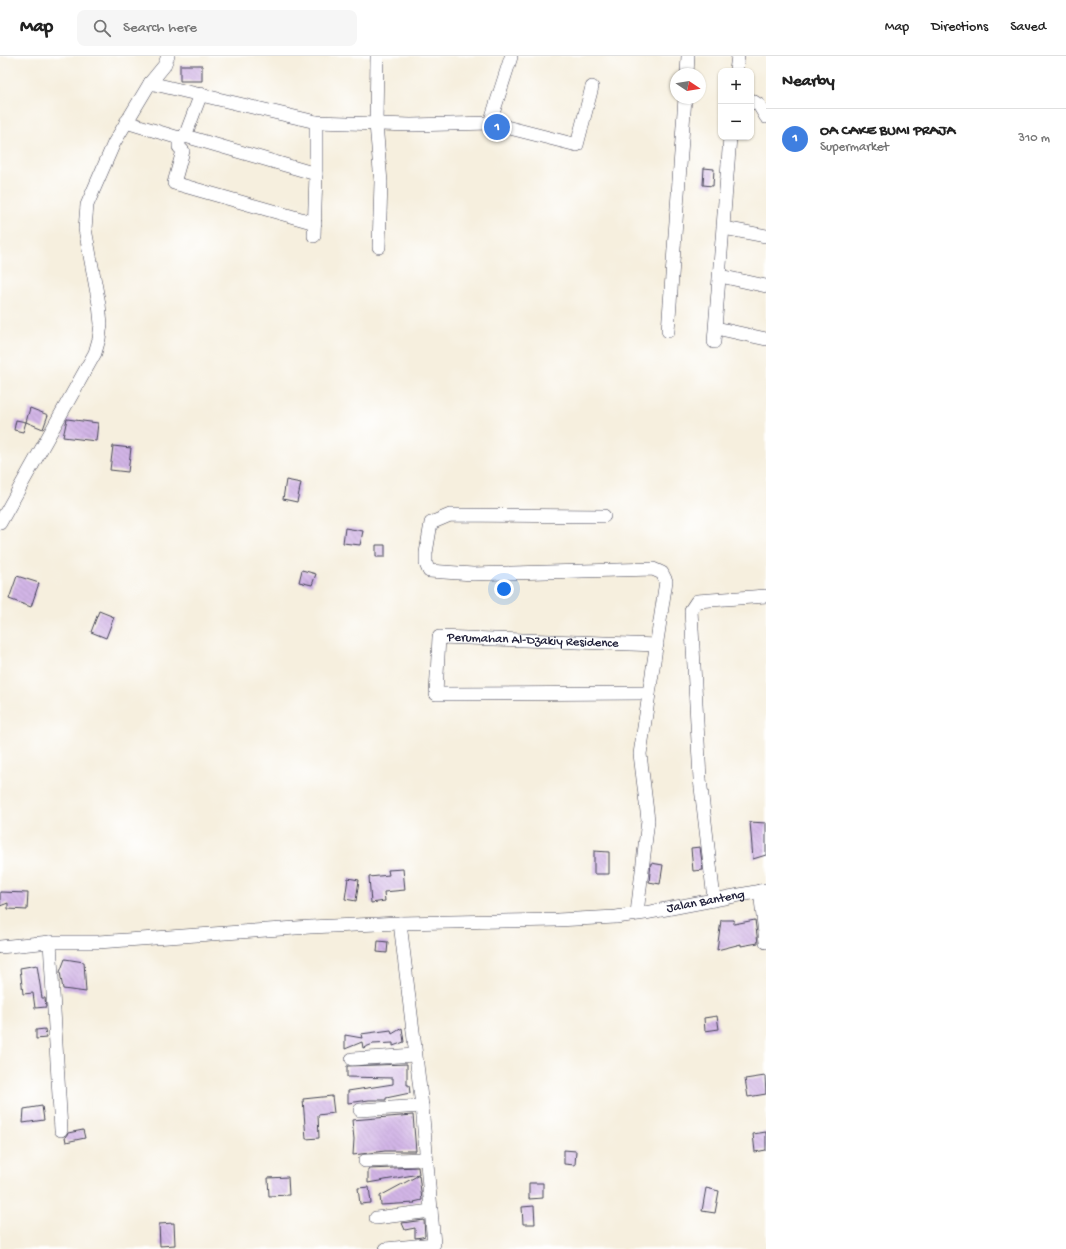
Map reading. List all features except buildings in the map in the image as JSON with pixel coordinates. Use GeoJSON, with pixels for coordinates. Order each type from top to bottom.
{"type":"FeatureCollection","features":[{"type":"Feature","properties":{"kind":"street"},"geometry":{"type":"LineString","coordinates":[[0,523],[95,353],[101,324],[99,304],[85,229],[85,214],[87,205],[114,143],[150,83],[164,66],[168,56]]}},
{"type":"Feature","properties":{"kind":"street"},"geometry":{"type":"LineString","coordinates":[[377,56],[376,124],[381,182],[379,247]]}},
{"type":"Feature","properties":{"kind":"street"},"geometry":{"type":"LineString","coordinates":[[687,68],[688,56]]}},
{"type":"Feature","properties":{"kind":"street"},"geometry":{"type":"LineString","coordinates":[[736,68],[738,56]]}},
{"type":"Feature","properties":{"kind":"street"},"geometry":{"type":"LineString","coordinates":[[490,123],[511,57]]}},
{"type":"Feature","properties":{"kind":"street"},"geometry":{"type":"LineString","coordinates":[[150,83],[316,122],[376,124],[490,123],[577,145],[592,87]]}},
{"type":"Feature","properties":{"kind":"street"},"geometry":{"type":"LineString","coordinates":[[201,94],[182,137],[180,147],[183,151],[174,184],[314,230],[316,122]]}},
{"type":"Feature","properties":{"kind":"street"},"geometry":{"type":"LineString","coordinates":[[754,102],[759,105],[766,117]]}},
{"type":"Feature","properties":{"kind":"street"},"geometry":{"type":"LineString","coordinates":[[668,331],[685,104]]}},
{"type":"Feature","properties":{"kind":"street"},"geometry":{"type":"LineString","coordinates":[[126,122],[316,174]]}},
{"type":"Feature","properties":{"kind":"street"},"geometry":{"type":"LineString","coordinates":[[714,342],[730,140]]}},
{"type":"Feature","properties":{"kind":"street"},"geometry":{"type":"LineString","coordinates":[[724,228],[766,236]]}},
{"type":"Feature","properties":{"kind":"street"},"geometry":{"type":"LineString","coordinates":[[720,276],[766,286]]}},
{"type":"Feature","properties":{"kind":"street"},"geometry":{"type":"LineString","coordinates":[[716,328],[766,339]]}},
{"type":"Feature","properties":{"kind":"street"},"geometry":{"type":"LineString","coordinates":[[604,516],[450,515],[430,523],[426,564],[429,571],[473,574],[653,569],[662,573],[666,581],[640,754],[648,820],[641,913]]}},
{"type":"Feature","properties":{"kind":"street"},"geometry":{"type":"LineString","coordinates":[[714,899],[700,779],[691,610],[697,601],[766,596]]}},
{"type":"Feature","properties":{"kind":"street","name":"Perumahan Al-Dzakiy Residence"},"geometry":{"type":"LineString","coordinates":[[649,693],[436,694],[439,637],[657,645]]}},
{"type":"Feature","properties":{"kind":"street"},"geometry":{"type":"LineString","coordinates":[[763,890],[766,942]]}},
{"type":"Feature","properties":{"kind":"street","name":"Jalan Banteng"},"geometry":{"type":"LineString","coordinates":[[0,947],[50,942],[98,942],[310,927],[400,923],[557,920],[641,913],[763,890]]}},
{"type":"Feature","properties":{"kind":"street"},"geometry":{"type":"LineString","coordinates":[[386,1249],[434,1244],[425,1159],[422,1106],[400,923]]}},
{"type":"Feature","properties":{"kind":"street"},"geometry":{"type":"LineString","coordinates":[[50,942],[61,1130]]}},
{"type":"Feature","properties":{"kind":"street"},"geometry":{"type":"LineString","coordinates":[[352,1059],[415,1055]]}},
{"type":"Feature","properties":{"kind":"street"},"geometry":{"type":"LineString","coordinates":[[360,1110],[422,1106]]}},
{"type":"Feature","properties":{"kind":"street"},"geometry":{"type":"LineString","coordinates":[[365,1160],[425,1159]]}},
{"type":"Feature","properties":{"kind":"street"},"geometry":{"type":"LineString","coordinates":[[376,1218],[431,1211]]}},
{"type":"Feature","properties":{"kind":"place","name":"OA CAKE BUMI PRAJA"},"geometry":{"type":"Point","coordinates":[497,127]}}]}
